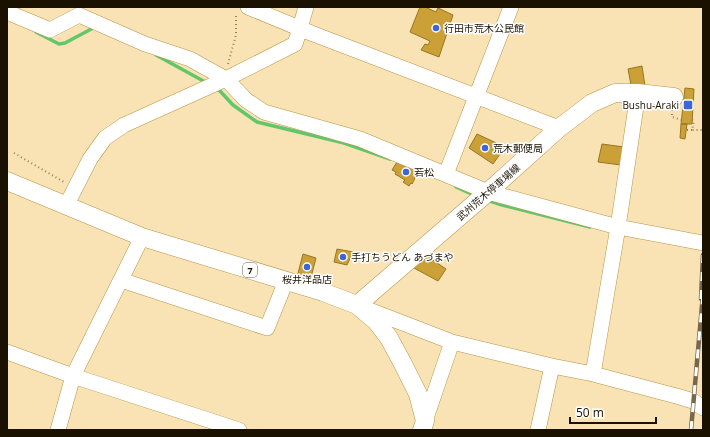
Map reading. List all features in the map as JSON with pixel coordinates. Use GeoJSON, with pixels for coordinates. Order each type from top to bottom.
{"type":"FeatureCollection","features":[{"type":"Feature","properties":{"kind":"main road","name":"武州荒木停車場線"},"geometry":{"type":"LineString","coordinates":[[357,305],[488,192],[559,128],[592,103],[615,93],[638,93],[674,97]]}},
{"type":"Feature","properties":{"kind":"main road","name":"7"},"geometry":{"type":"LineString","coordinates":[[7,181],[142,237],[323,292],[357,305],[376,321],[389,338],[418,394],[424,425]]}},
{"type":"Feature","properties":{"kind":"street"},"geometry":{"type":"LineString","coordinates":[[248,7],[559,128]]}},
{"type":"Feature","properties":{"kind":"street"},"geometry":{"type":"LineString","coordinates":[[66,206],[90,159],[105,138],[124,125],[226,78],[294,44],[306,7]]}},
{"type":"Feature","properties":{"kind":"street"},"geometry":{"type":"LineString","coordinates":[[446,174],[511,7]]}},
{"type":"Feature","properties":{"kind":"street"},"geometry":{"type":"LineString","coordinates":[[9,13],[50,30],[79,15],[145,44],[190,59],[226,78],[246,100],[264,112],[360,140],[488,192],[618,227],[703,243]]}},
{"type":"Feature","properties":{"kind":"street"},"geometry":{"type":"LineString","coordinates":[[593,374],[618,227],[638,93]]}},
{"type":"Feature","properties":{"kind":"street"},"geometry":{"type":"LineString","coordinates":[[58,430],[73,376],[142,237]]}},
{"type":"Feature","properties":{"kind":"street"},"geometry":{"type":"LineString","coordinates":[[121,280],[267,328],[286,281]]}},
{"type":"Feature","properties":{"kind":"street"},"geometry":{"type":"LineString","coordinates":[[357,305],[452,342],[552,366],[593,374],[680,397],[703,408]]}},
{"type":"Feature","properties":{"kind":"street"},"geometry":{"type":"LineString","coordinates":[[424,425],[452,342]]}},
{"type":"Feature","properties":{"kind":"street"},"geometry":{"type":"LineString","coordinates":[[7,352],[73,376],[239,430]]}},
{"type":"Feature","properties":{"kind":"street"},"geometry":{"type":"LineString","coordinates":[[538,430],[552,366]]}},
{"type":"Feature","properties":{"kind":"path"},"geometry":{"type":"LineString","coordinates":[[226,78],[227,67],[236,35],[236,7]]}},
{"type":"Feature","properties":{"kind":"path"},"geometry":{"type":"LineString","coordinates":[[692,120],[694,121],[692,130]]}},
{"type":"Feature","properties":{"kind":"path"},"geometry":{"type":"LineString","coordinates":[[686,130],[703,130]]}},
{"type":"Feature","properties":{"kind":"path"},"geometry":{"type":"LineString","coordinates":[[14,153],[75,188]]}},
{"type":"Feature","properties":{"kind":"building"},"geometry":{"type":"Polygon","coordinates":[[[420,7],[425,7],[436,12],[438,8],[453,15],[439,57],[421,50],[425,44],[428,45],[430,41],[410,32],[420,7]]]}},
{"type":"Feature","properties":{"kind":"building"},"geometry":{"type":"Polygon","coordinates":[[[642,66],[645,86],[631,85],[628,69],[642,66]]]}},
{"type":"Feature","properties":{"kind":"building"},"geometry":{"type":"Polygon","coordinates":[[[685,88],[694,89],[692,124],[681,124],[685,88]]]}},
{"type":"Feature","properties":{"kind":"building"},"geometry":{"type":"Polygon","coordinates":[[[681,124],[687,124],[685,139],[680,138],[681,124]]]}},
{"type":"Feature","properties":{"kind":"building"},"geometry":{"type":"Polygon","coordinates":[[[477,134],[505,147],[493,164],[469,148],[477,134]]]}},
{"type":"Feature","properties":{"kind":"building"},"geometry":{"type":"Polygon","coordinates":[[[602,144],[624,147],[621,165],[598,162],[602,144]]]}},
{"type":"Feature","properties":{"kind":"building"},"geometry":{"type":"Polygon","coordinates":[[[397,162],[419,170],[412,184],[411,183],[409,186],[403,182],[405,180],[395,174],[396,172],[392,170],[397,162]]]}},
{"type":"Feature","properties":{"kind":"building"},"geometry":{"type":"Polygon","coordinates":[[[337,249],[353,252],[347,265],[334,262],[337,249]]]}},
{"type":"Feature","properties":{"kind":"building","name":"桜井洋品店"},"geometry":{"type":"Polygon","coordinates":[[[303,254],[316,258],[310,281],[297,277],[303,254]]]}},
{"type":"Feature","properties":{"kind":"building"},"geometry":{"type":"Polygon","coordinates":[[[424,254],[446,269],[438,281],[414,268],[424,254]]]}},
{"type":"Feature","properties":{"kind":"waterway"},"geometry":{"type":"LineString","coordinates":[[36,32],[59,44],[65,43],[95,27]]}},
{"type":"Feature","properties":{"kind":"waterway"},"geometry":{"type":"LineString","coordinates":[[156,55],[207,83]]}},
{"type":"Feature","properties":{"kind":"waterway"},"geometry":{"type":"LineString","coordinates":[[215,88],[220,91],[233,105],[257,122],[344,143],[390,159]]}},
{"type":"Feature","properties":{"kind":"waterway"},"geometry":{"type":"LineString","coordinates":[[456,187],[476,196]]}},
{"type":"Feature","properties":{"kind":"waterway"},"geometry":{"type":"LineString","coordinates":[[487,200],[590,227]]}},
{"type":"Feature","properties":{"kind":"railway"},"geometry":{"type":"LineString","coordinates":[[701,299],[703,255]]}},
{"type":"Feature","properties":{"kind":"railway"},"geometry":{"type":"LineString","coordinates":[[691,430],[703,294]]}},
{"type":"Feature","properties":{"kind":"place","name":"行田市荒木公民館"},"geometry":{"type":"Point","coordinates":[436,28]}},
{"type":"Feature","properties":{"kind":"place","name":"Bushu-Araki"},"geometry":{"type":"Point","coordinates":[688,105]}},
{"type":"Feature","properties":{"kind":"place","name":"荒木郵便局"},"geometry":{"type":"Point","coordinates":[485,148]}},
{"type":"Feature","properties":{"kind":"place","name":"若松"},"geometry":{"type":"Point","coordinates":[406,172]}},
{"type":"Feature","properties":{"kind":"place","name":"手打ちうどん あづまや"},"geometry":{"type":"Point","coordinates":[343,257]}},
{"type":"Feature","properties":{"kind":"place","name":"桜井洋品店"},"geometry":{"type":"Point","coordinates":[307,267]}}]}
